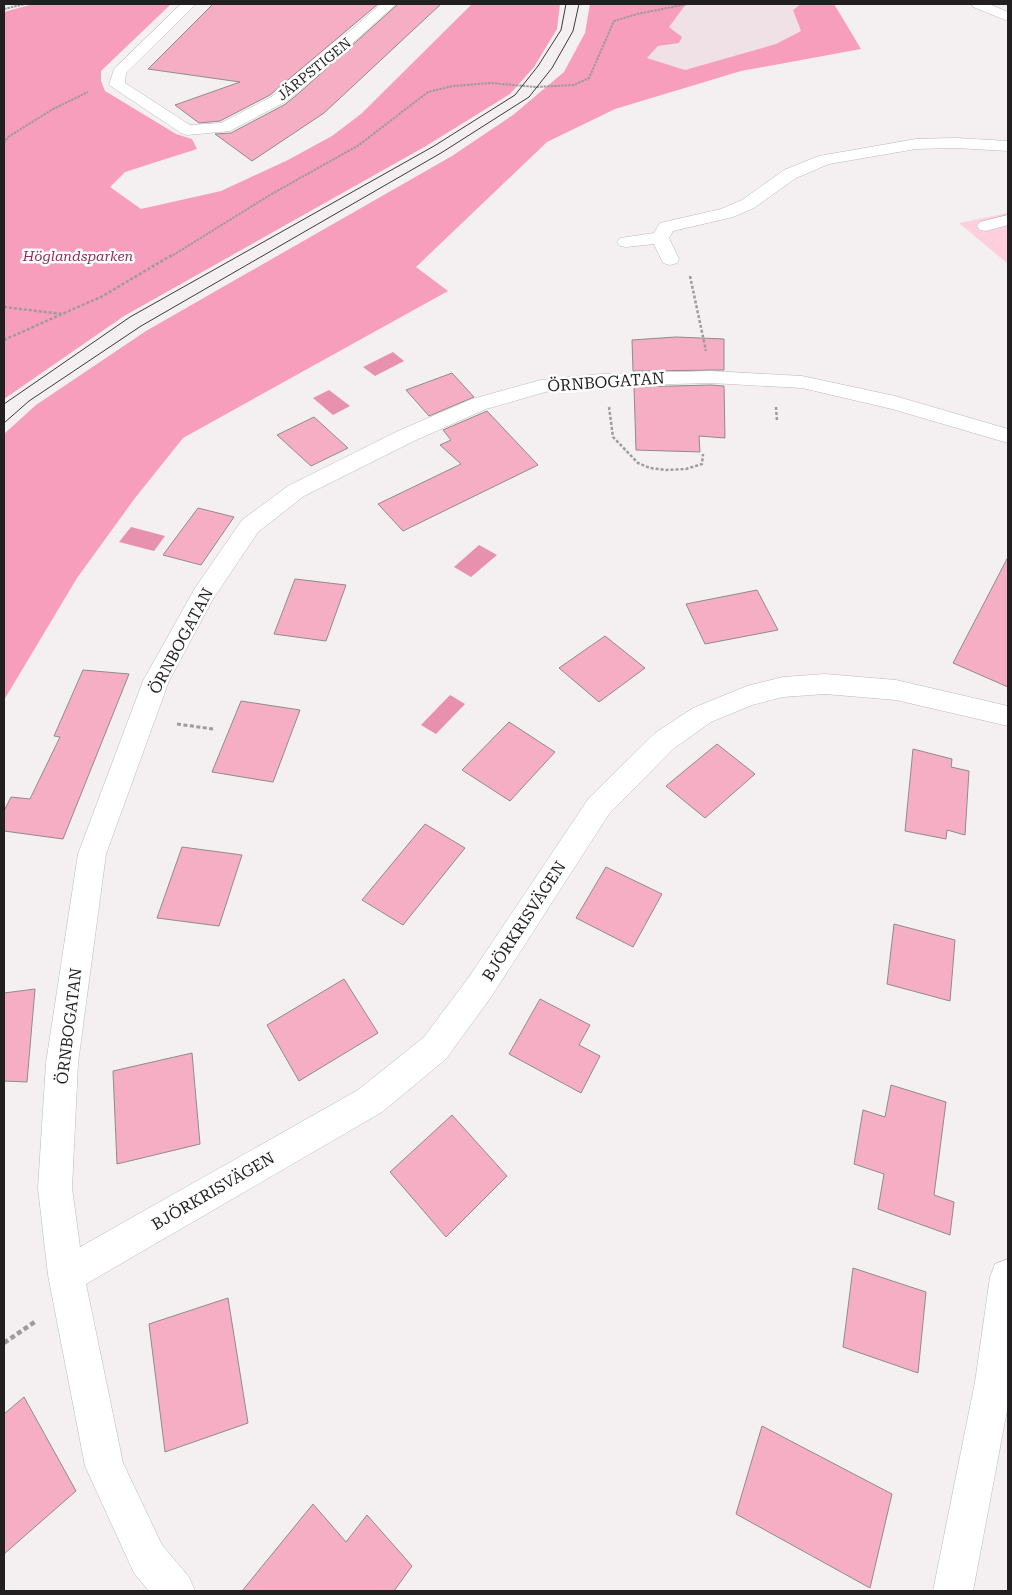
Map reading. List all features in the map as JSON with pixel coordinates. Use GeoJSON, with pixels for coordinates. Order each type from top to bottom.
{"type":"FeatureCollection","features":[{"type":"Feature","properties":{"kind":"street","name":"JÄRPSTIGEN"},"geometry":{"type":"LineString","coordinates":[[189,4],[119,72],[117,85],[187,130],[224,128],[277,100],[334,54],[389,4]]}},
{"type":"Feature","properties":{"kind":"street"},"geometry":{"type":"LineString","coordinates":[[978,4],[1008,17]]}},
{"type":"Feature","properties":{"kind":"street"},"geometry":{"type":"LineString","coordinates":[[660,238],[666,227],[727,213],[748,204],[790,174],[826,160],[916,144],[956,142],[1008,146]]}},
{"type":"Feature","properties":{"kind":"street"},"geometry":{"type":"LineString","coordinates":[[986,226],[1008,220]]}},
{"type":"Feature","properties":{"kind":"street"},"geometry":{"type":"LineString","coordinates":[[626,242],[660,238]]}},
{"type":"Feature","properties":{"kind":"street"},"geometry":{"type":"LineString","coordinates":[[660,238],[670,259]]}},
{"type":"Feature","properties":{"kind":"street","name":"ÖRNBOGATAN"},"geometry":{"type":"LineString","coordinates":[[175,1591],[148,1559],[104,1466],[66,1275],[56,1188],[62,1073],[92,854],[156,681],[204,594],[250,526],[296,491],[406,436],[479,404],[548,385],[604,380],[711,377],[802,382],[896,404],[1008,436]]}},
{"type":"Feature","properties":{"kind":"street","name":"BJÖRKRISVÄGEN"},"geometry":{"type":"LineString","coordinates":[[66,1275],[370,1101],[435,1048],[480,987],[599,806],[664,741],[702,715],[748,696],[783,687],[824,684],[896,690],[1008,716]]}},
{"type":"Feature","properties":{"kind":"street"},"geometry":{"type":"LineString","coordinates":[[952,1591],[994,1382],[1008,1277]]}},
{"type":"Feature","properties":{"kind":"path"},"geometry":{"type":"LineString","coordinates":[[4,9],[25,4]]}},
{"type":"Feature","properties":{"kind":"path"},"geometry":{"type":"LineString","coordinates":[[4,340],[100,297],[140,275],[270,195],[359,145],[428,92],[453,86],[491,83],[536,87],[574,84],[588,78],[614,21],[637,14],[687,4]]}},
{"type":"Feature","properties":{"kind":"path"},"geometry":{"type":"LineString","coordinates":[[4,143],[8,137],[53,109],[90,91]]}},
{"type":"Feature","properties":{"kind":"path"},"geometry":{"type":"LineString","coordinates":[[670,259],[685,266],[693,283],[711,377]]}},
{"type":"Feature","properties":{"kind":"path"},"geometry":{"type":"LineString","coordinates":[[4,306],[62,314]]}},
{"type":"Feature","properties":{"kind":"path"},"geometry":{"type":"LineString","coordinates":[[604,380],[614,437],[638,462],[650,468],[686,469],[702,464],[703,454]]}},
{"type":"Feature","properties":{"kind":"shaded area"},"geometry":{"type":"Polygon","coordinates":[[[686,4],[801,4],[793,10],[801,31],[776,44],[685,70],[647,58],[658,46],[668,27],[686,4]]]}},
{"type":"Feature","properties":{"kind":"shaded area"},"geometry":{"type":"Polygon","coordinates":[[[1008,213],[1008,264],[959,223],[1008,213]]]}},
{"type":"Feature","properties":{"kind":"shaded area"},"geometry":{"type":"Polygon","coordinates":[[[393,352],[404,361],[375,376],[363,367],[393,352]]]}},
{"type":"Feature","properties":{"kind":"shaded area"},"geometry":{"type":"Polygon","coordinates":[[[329,390],[350,406],[333,415],[313,398],[329,390]]]}},
{"type":"Feature","properties":{"kind":"shaded area"},"geometry":{"type":"Polygon","coordinates":[[[131,527],[165,536],[154,551],[119,542],[131,527]]]}},
{"type":"Feature","properties":{"kind":"shaded area"},"geometry":{"type":"Polygon","coordinates":[[[479,545],[497,555],[471,577],[454,567],[479,545]]]}},
{"type":"Feature","properties":{"kind":"shaded area"},"geometry":{"type":"Polygon","coordinates":[[[450,695],[465,704],[436,734],[421,725],[450,695]]]}},
{"type":"Feature","properties":{"kind":"green space","name":"Höglandsparken"},"geometry":{"type":"Polygon","coordinates":[[[33,4],[171,4],[101,71],[101,81],[105,91],[176,134],[192,139],[197,149],[125,172],[110,187],[141,209],[221,191],[288,160],[332,136],[361,114],[471,5],[560,4],[557,29],[534,67],[510,94],[426,146],[124,316],[4,399],[4,12],[33,4]]]}},
{"type":"Feature","properties":{"kind":"green space"},"geometry":{"type":"Polygon","coordinates":[[[590,4],[686,4],[669,27],[682,37],[679,43],[658,46],[647,58],[685,70],[776,44],[801,31],[793,10],[801,4],[834,4],[861,49],[741,71],[615,109],[547,142],[416,267],[448,291],[183,438],[135,498],[77,578],[4,700],[4,434],[36,405],[146,331],[452,156],[513,115],[564,72],[585,33],[590,4]]]}},
{"type":"Feature","properties":{"kind":"building"},"geometry":{"type":"Polygon","coordinates":[[[213,4],[378,4],[270,95],[220,121],[199,123],[175,105],[240,82],[148,69],[213,4]]]}},
{"type":"Feature","properties":{"kind":"building"},"geometry":{"type":"Polygon","coordinates":[[[398,4],[441,4],[324,113],[252,161],[215,134],[231,133],[284,105],[398,4]]]}},
{"type":"Feature","properties":{"kind":"building"},"geometry":{"type":"Polygon","coordinates":[[[676,337],[724,339],[724,370],[633,371],[632,340],[676,337]]]}},
{"type":"Feature","properties":{"kind":"building"},"geometry":{"type":"Polygon","coordinates":[[[452,373],[474,397],[429,416],[406,390],[452,373]]]}},
{"type":"Feature","properties":{"kind":"building"},"geometry":{"type":"Polygon","coordinates":[[[724,386],[725,438],[699,436],[700,452],[636,450],[634,387],[724,386]]]}},
{"type":"Feature","properties":{"kind":"building"},"geometry":{"type":"Polygon","coordinates":[[[487,411],[538,465],[403,531],[378,504],[461,464],[440,445],[451,440],[443,430],[487,411]]]}},
{"type":"Feature","properties":{"kind":"building"},"geometry":{"type":"Polygon","coordinates":[[[314,417],[348,448],[311,466],[277,435],[314,417]]]}},
{"type":"Feature","properties":{"kind":"building"},"geometry":{"type":"Polygon","coordinates":[[[198,508],[234,517],[201,565],[163,555],[198,508]]]}},
{"type":"Feature","properties":{"kind":"building"},"geometry":{"type":"Polygon","coordinates":[[[1008,557],[1008,687],[953,663],[1008,557]]]}},
{"type":"Feature","properties":{"kind":"building"},"geometry":{"type":"Polygon","coordinates":[[[295,579],[346,585],[326,641],[274,634],[295,579]]]}},
{"type":"Feature","properties":{"kind":"building"},"geometry":{"type":"Polygon","coordinates":[[[757,590],[778,630],[705,644],[686,604],[757,590]]]}},
{"type":"Feature","properties":{"kind":"building"},"geometry":{"type":"Polygon","coordinates":[[[605,636],[645,668],[599,702],[559,668],[605,636]]]}},
{"type":"Feature","properties":{"kind":"building"},"geometry":{"type":"Polygon","coordinates":[[[83,670],[129,674],[63,839],[4,831],[4,811],[11,797],[30,799],[60,737],[54,736],[83,670]]]}},
{"type":"Feature","properties":{"kind":"building"},"geometry":{"type":"Polygon","coordinates":[[[241,701],[300,710],[273,782],[212,772],[241,701]]]}},
{"type":"Feature","properties":{"kind":"building"},"geometry":{"type":"Polygon","coordinates":[[[509,722],[555,752],[510,801],[462,770],[509,722]]]}},
{"type":"Feature","properties":{"kind":"building"},"geometry":{"type":"Polygon","coordinates":[[[717,744],[755,774],[705,818],[666,786],[717,744]]]}},
{"type":"Feature","properties":{"kind":"building"},"geometry":{"type":"Polygon","coordinates":[[[913,749],[952,759],[951,767],[969,771],[965,835],[947,830],[946,839],[905,831],[913,749]]]}},
{"type":"Feature","properties":{"kind":"building"},"geometry":{"type":"Polygon","coordinates":[[[425,824],[465,848],[403,925],[362,900],[425,824]]]}},
{"type":"Feature","properties":{"kind":"building"},"geometry":{"type":"Polygon","coordinates":[[[182,847],[242,855],[219,926],[157,918],[182,847]]]}},
{"type":"Feature","properties":{"kind":"building"},"geometry":{"type":"Polygon","coordinates":[[[606,867],[662,894],[633,947],[576,918],[606,867]]]}},
{"type":"Feature","properties":{"kind":"building"},"geometry":{"type":"Polygon","coordinates":[[[894,924],[955,940],[950,1001],[887,984],[894,924]]]}},
{"type":"Feature","properties":{"kind":"building"},"geometry":{"type":"Polygon","coordinates":[[[344,979],[378,1033],[299,1081],[267,1025],[344,979]]]}},
{"type":"Feature","properties":{"kind":"building"},"geometry":{"type":"Polygon","coordinates":[[[35,989],[27,1082],[4,1081],[4,993],[35,989]]]}},
{"type":"Feature","properties":{"kind":"building"},"geometry":{"type":"Polygon","coordinates":[[[540,999],[590,1025],[579,1045],[600,1056],[581,1093],[509,1054],[540,999]]]}},
{"type":"Feature","properties":{"kind":"building"},"geometry":{"type":"Polygon","coordinates":[[[192,1053],[200,1144],[117,1164],[113,1071],[192,1053]]]}},
{"type":"Feature","properties":{"kind":"building"},"geometry":{"type":"Polygon","coordinates":[[[891,1085],[946,1102],[934,1195],[954,1202],[950,1235],[878,1209],[884,1174],[854,1164],[863,1110],[885,1117],[891,1085]]]}},
{"type":"Feature","properties":{"kind":"building"},"geometry":{"type":"Polygon","coordinates":[[[452,1115],[507,1176],[446,1237],[390,1172],[452,1115]]]}},
{"type":"Feature","properties":{"kind":"building"},"geometry":{"type":"Polygon","coordinates":[[[853,1268],[926,1292],[918,1373],[843,1347],[853,1268]]]}},
{"type":"Feature","properties":{"kind":"building"},"geometry":{"type":"Polygon","coordinates":[[[228,1298],[248,1423],[165,1452],[149,1324],[228,1298]]]}},
{"type":"Feature","properties":{"kind":"building"},"geometry":{"type":"Polygon","coordinates":[[[24,1397],[76,1491],[4,1554],[4,1414],[24,1397]]]}},
{"type":"Feature","properties":{"kind":"building"},"geometry":{"type":"Polygon","coordinates":[[[762,1426],[892,1494],[870,1588],[736,1514],[762,1426]]]}},
{"type":"Feature","properties":{"kind":"building"},"geometry":{"type":"Polygon","coordinates":[[[313,1504],[346,1542],[367,1515],[412,1566],[394,1591],[242,1591],[313,1504]]]}},
{"type":"Feature","properties":{"kind":"tram line"},"geometry":{"type":"LineString","coordinates":[[4,404],[130,317],[434,146],[515,95],[538,66],[561,30],[566,4]]}},
{"type":"Feature","properties":{"kind":"tram line"},"geometry":{"type":"LineString","coordinates":[[4,423],[29,401],[141,326],[441,153],[529,97],[552,68],[573,31],[579,4]]}}]}
